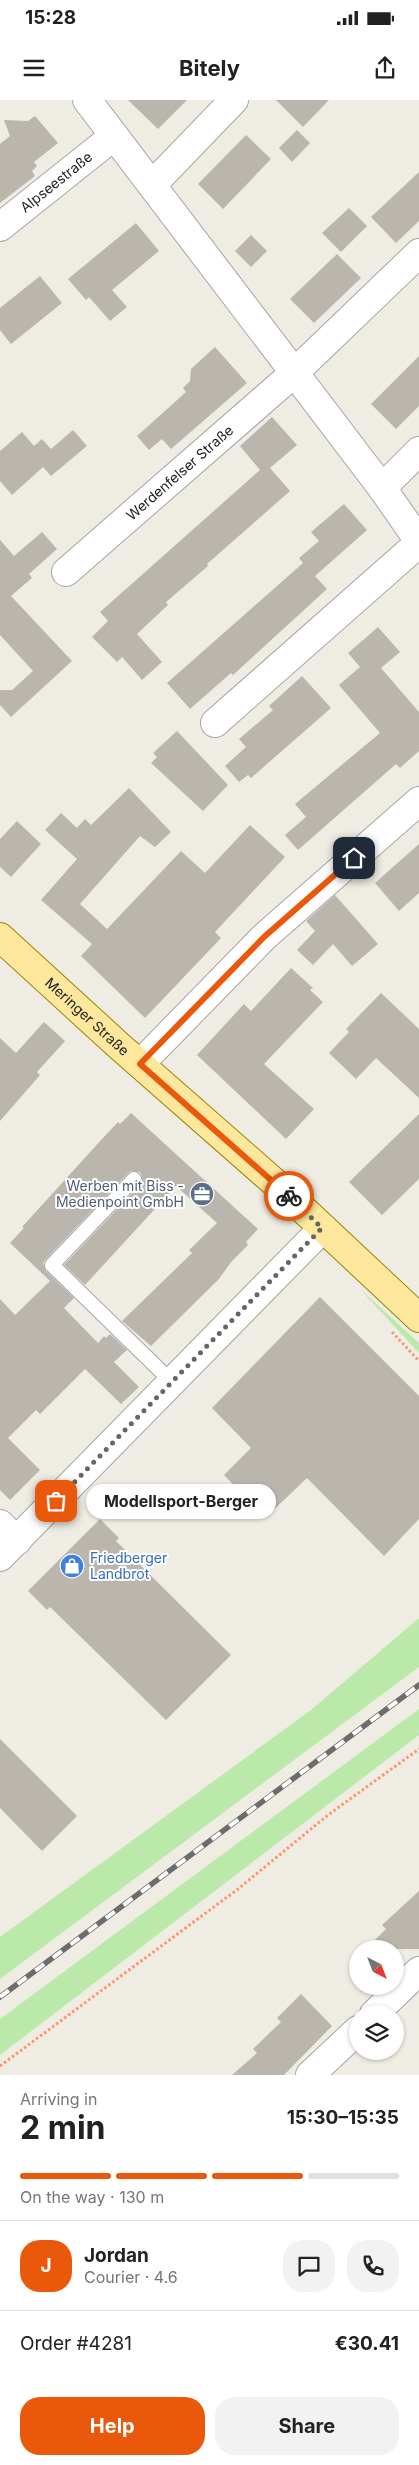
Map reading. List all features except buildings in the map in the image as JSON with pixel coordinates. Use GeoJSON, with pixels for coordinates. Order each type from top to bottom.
{"type":"FeatureCollection","features":[{"type":"Feature","properties":{"kind":"main road","name":"Meringer Straße"},"geometry":{"type":"LineString","coordinates":[[0,937],[419,1318]]}},
{"type":"Feature","properties":{"kind":"street"},"geometry":{"type":"LineString","coordinates":[[87,100],[382,488],[419,542],[215,723]]}},
{"type":"Feature","properties":{"kind":"street"},"geometry":{"type":"LineString","coordinates":[[152,185],[234,100]]}},
{"type":"Feature","properties":{"kind":"street","name":"Alpseestraße"},"geometry":{"type":"LineString","coordinates":[[0,227],[114,136]]}},
{"type":"Feature","properties":{"kind":"street","name":"Werdenfelser Straße"},"geometry":{"type":"LineString","coordinates":[[66,572],[294,374],[419,253]]}},
{"type":"Feature","properties":{"kind":"street"},"geometry":{"type":"LineString","coordinates":[[382,488],[419,451]]}},
{"type":"Feature","properties":{"kind":"street"},"geometry":{"type":"LineString","coordinates":[[140,1064],[264,937],[419,801]]}},
{"type":"Feature","properties":{"kind":"street"},"geometry":{"type":"LineString","coordinates":[[6,1541],[172,1382],[322,1228]]}},
{"type":"Feature","properties":{"kind":"street"},"geometry":{"type":"LineString","coordinates":[[383,2005],[419,1971]]}},
{"type":"Feature","properties":{"kind":"street"},"geometry":{"type":"LineString","coordinates":[[310,2075],[349,2038]]}},
{"type":"Feature","properties":{"kind":"lane"},"geometry":{"type":"LineString","coordinates":[[134,1179],[52,1265],[172,1382]]}},
{"type":"Feature","properties":{"kind":"path"},"geometry":{"type":"LineString","coordinates":[[0,2066],[238,1888],[328,1815],[419,1749]]}},
{"type":"Feature","properties":{"kind":"green space"},"geometry":{"type":"Polygon","coordinates":[[[360,1289],[419,1343],[419,1353],[360,1289]]]}},
{"type":"Feature","properties":{"kind":"green space"},"geometry":{"type":"Polygon","coordinates":[[[419,1618],[419,1667],[0,1979],[0,1937],[311,1710],[419,1618]]]}},
{"type":"Feature","properties":{"kind":"green space"},"geometry":{"type":"Polygon","coordinates":[[[419,1709],[419,1735],[0,2055],[0,2019],[419,1709]]]}},
{"type":"Feature","properties":{"kind":"railway"},"geometry":{"type":"LineString","coordinates":[[0,1997],[419,1685]]}},
{"type":"Feature","properties":{"kind":"way so far"},"geometry":{"type":"LineString","coordinates":[[56,1501],[322,1228],[289,1196]]}},
{"type":"Feature","properties":{"kind":"place","name":"Werben mit Biss - Medienpoint GmbH"},"geometry":{"type":"Point","coordinates":[202,1194]}},
{"type":"Feature","properties":{"kind":"place","name":"Modellsport-Berger"},"geometry":{"type":"Point","coordinates":[56,1501]}},
{"type":"Feature","properties":{"kind":"place","name":"Friedberger Landbrot"},"geometry":{"type":"Point","coordinates":[72,1566]}},
{"type":"Feature","properties":{"kind":"route"},"geometry":{"type":"LineString","coordinates":[[289,1196],[140,1064],[264,937],[354,858]]}}]}
